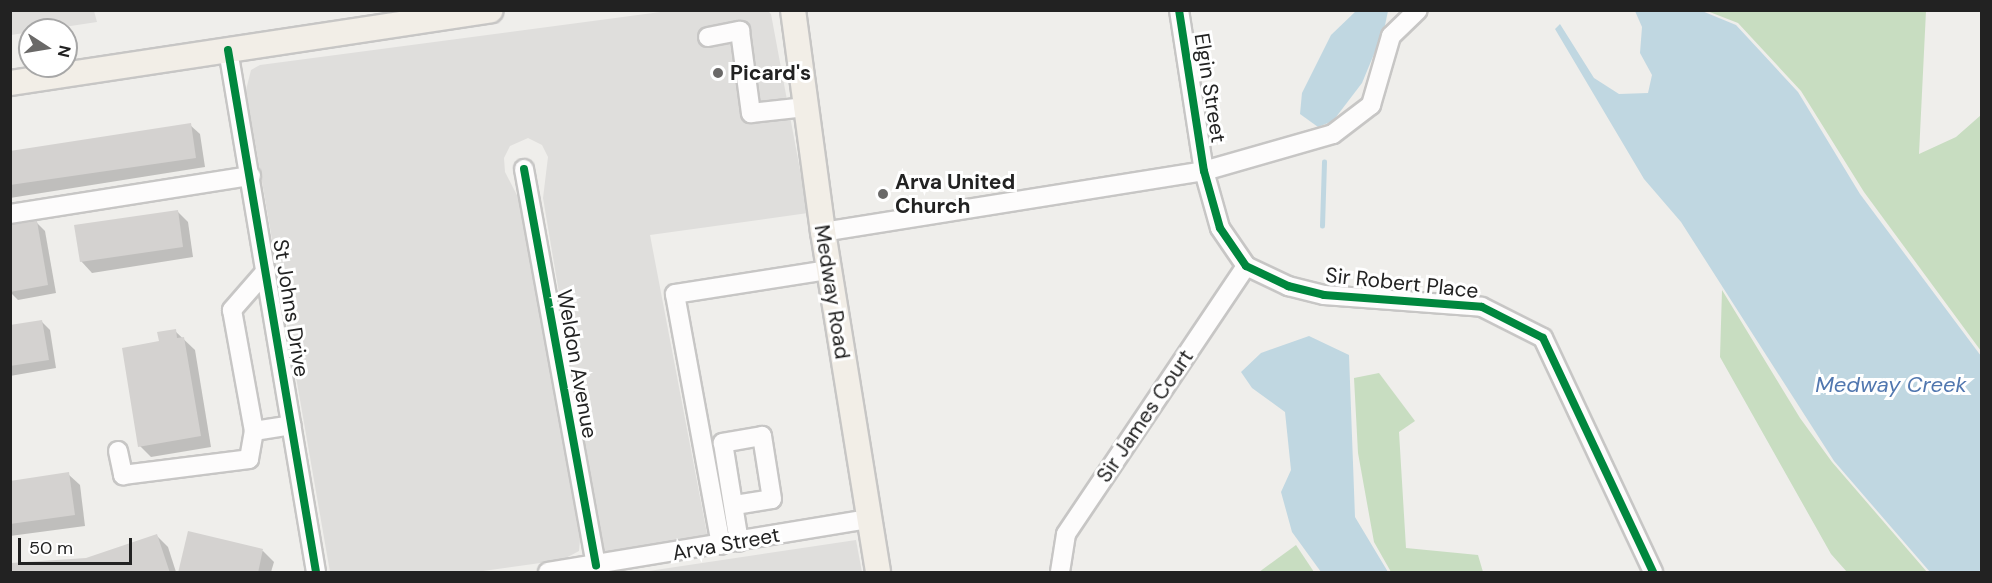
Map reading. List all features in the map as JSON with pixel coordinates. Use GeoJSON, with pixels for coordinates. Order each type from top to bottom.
{"type":"FeatureCollection","features":[{"type":"Feature","properties":{"kind":"main road"},"geometry":{"type":"LineString","coordinates":[[10,83],[490,10]]}},
{"type":"Feature","properties":{"kind":"main road","name":"Medway Road"},"geometry":{"type":"LineString","coordinates":[[793,10],[822,232],[878,573]]}},
{"type":"Feature","properties":{"kind":"street","name":"Elgin Street"},"geometry":{"type":"LineString","coordinates":[[822,232],[1204,171],[1179,10]]}},
{"type":"Feature","properties":{"kind":"street"},"geometry":{"type":"LineString","coordinates":[[1245,266],[1220,228],[1204,171],[1333,134],[1371,105],[1391,36],[1418,10]]}},
{"type":"Feature","properties":{"kind":"street"},"geometry":{"type":"LineString","coordinates":[[708,38],[740,31],[751,113],[806,107]]}},
{"type":"Feature","properties":{"kind":"street","name":"St Johns Drive"},"geometry":{"type":"LineString","coordinates":[[228,50],[316,573]]}},
{"type":"Feature","properties":{"kind":"street","name":"Weldon Avenue"},"geometry":{"type":"LineString","coordinates":[[524,169],[596,566]]}},
{"type":"Feature","properties":{"kind":"street"},"geometry":{"type":"LineString","coordinates":[[10,214],[251,176]]}},
{"type":"Feature","properties":{"kind":"street","name":"Sir James Court"},"geometry":{"type":"LineString","coordinates":[[1060,573],[1066,534],[1245,266]]}},
{"type":"Feature","properties":{"kind":"street","name":"Sir Robert Place"},"geometry":{"type":"LineString","coordinates":[[1245,266],[1288,286],[1324,295],[1482,307],[1543,338],[1653,573]]}},
{"type":"Feature","properties":{"kind":"street"},"geometry":{"type":"LineString","coordinates":[[730,544],[675,294],[829,270]]}},
{"type":"Feature","properties":{"kind":"street"},"geometry":{"type":"LineString","coordinates":[[118,451],[123,476],[249,459],[254,431],[232,310],[266,271]]}},
{"type":"Feature","properties":{"kind":"street"},"geometry":{"type":"LineString","coordinates":[[254,431],[292,425]]}},
{"type":"Feature","properties":{"kind":"street"},"geometry":{"type":"LineString","coordinates":[[730,544],[735,505]]}},
{"type":"Feature","properties":{"kind":"street","name":"Arva Street"},"geometry":{"type":"LineString","coordinates":[[548,573],[868,519]]}},
{"type":"Feature","properties":{"kind":"shaded area"},"geometry":{"type":"Polygon","coordinates":[[[10,11],[94,11],[97,22],[78,25],[78,18],[18,18],[18,34],[11,35],[10,11]]]}},
{"type":"Feature","properties":{"kind":"shaded area"},"geometry":{"type":"Polygon","coordinates":[[[668,11],[768,11],[771,14],[808,213],[650,235],[708,539],[603,554],[543,198],[548,157],[542,145],[528,138],[510,146],[504,158],[505,172],[521,203],[580,540],[579,551],[562,560],[476,572],[330,572],[246,90],[251,70],[260,65],[668,11]]]}},
{"type":"Feature","properties":{"kind":"shaded area"},"geometry":{"type":"Polygon","coordinates":[[[856,540],[862,572],[642,572],[856,540]]]}},
{"type":"Feature","properties":{"kind":"green space"},"geometry":{"type":"Polygon","coordinates":[[[1707,11],[1926,11],[1919,154],[1956,137],[1981,115],[1981,351],[1864,192],[1801,91],[1738,23],[1707,11]]]}},
{"type":"Feature","properties":{"kind":"green space"},"geometry":{"type":"Polygon","coordinates":[[[1722,290],[1800,418],[1832,462],[1927,572],[1847,572],[1831,554],[1720,357],[1722,290]]]}},
{"type":"Feature","properties":{"kind":"green space"},"geometry":{"type":"Polygon","coordinates":[[[1379,373],[1415,421],[1399,432],[1406,548],[1478,555],[1483,572],[1391,572],[1374,542],[1358,453],[1354,378],[1379,373]]]}},
{"type":"Feature","properties":{"kind":"green space"},"geometry":{"type":"Polygon","coordinates":[[[1296,545],[1314,572],[1259,572],[1296,545]]]}},
{"type":"Feature","properties":{"kind":"water"},"geometry":{"type":"Polygon","coordinates":[[[1356,11],[1388,11],[1384,30],[1362,83],[1333,121],[1318,127],[1300,114],[1302,93],[1331,35],[1356,11]]]}},
{"type":"Feature","properties":{"kind":"water","name":"Medway Creek"},"geometry":{"type":"Polygon","coordinates":[[[1635,11],[1702,11],[1736,25],[1798,92],[1860,194],[1981,356],[1981,572],[1930,572],[1834,461],[1681,222],[1644,179],[1555,29],[1560,24],[1594,78],[1619,94],[1648,93],[1652,75],[1640,53],[1642,27],[1635,11]]]}},
{"type":"Feature","properties":{"kind":"water"},"geometry":{"type":"Polygon","coordinates":[[[1309,336],[1349,355],[1355,517],[1388,572],[1321,572],[1292,532],[1281,492],[1291,470],[1285,412],[1252,388],[1241,372],[1261,353],[1309,336]]]}},
{"type":"Feature","properties":{"kind":"building"},"geometry":{"type":"Polygon","coordinates":[[[191,123],[196,158],[10,185],[10,151],[191,123]]]}},
{"type":"Feature","properties":{"kind":"building"},"geometry":{"type":"Polygon","coordinates":[[[178,210],[183,247],[80,262],[74,225],[178,210]]]}},
{"type":"Feature","properties":{"kind":"building"},"geometry":{"type":"Polygon","coordinates":[[[37,221],[48,285],[10,292],[10,225],[37,221]]]}},
{"type":"Feature","properties":{"kind":"building"},"geometry":{"type":"Polygon","coordinates":[[[42,320],[49,360],[10,366],[10,325],[42,320]]]}},
{"type":"Feature","properties":{"kind":"building"},"geometry":{"type":"Polygon","coordinates":[[[176,329],[177,338],[184,337],[201,436],[138,447],[122,348],[159,341],[157,332],[176,329]]]}},
{"type":"Feature","properties":{"kind":"building"},"geometry":{"type":"Polygon","coordinates":[[[69,472],[75,515],[10,524],[10,481],[69,472]]]}},
{"type":"Feature","properties":{"kind":"building"},"geometry":{"type":"Polygon","coordinates":[[[188,531],[263,549],[258,573],[178,573],[188,531]]]}},
{"type":"Feature","properties":{"kind":"building"},"geometry":{"type":"Polygon","coordinates":[[[157,534],[170,573],[11,573],[11,563],[86,558],[157,534]]]}},
{"type":"Feature","properties":{"kind":"waterway"},"geometry":{"type":"LineString","coordinates":[[1322,226],[1324,162]]}},
{"type":"Feature","properties":{"kind":"cycle path"},"geometry":{"type":"LineString","coordinates":[[1179,10],[1204,171],[1220,228],[1246,266],[1288,286],[1324,295],[1482,307],[1543,338],[1653,572]]}},
{"type":"Feature","properties":{"kind":"cycle path"},"geometry":{"type":"LineString","coordinates":[[228,50],[316,572]]}},
{"type":"Feature","properties":{"kind":"cycle path"},"geometry":{"type":"LineString","coordinates":[[524,169],[596,566]]}},
{"type":"Feature","properties":{"kind":"place","name":"Picard's"},"geometry":{"type":"Point","coordinates":[718,73]}},
{"type":"Feature","properties":{"kind":"place","name":"Arva United Church"},"geometry":{"type":"Point","coordinates":[883,194]}}]}
